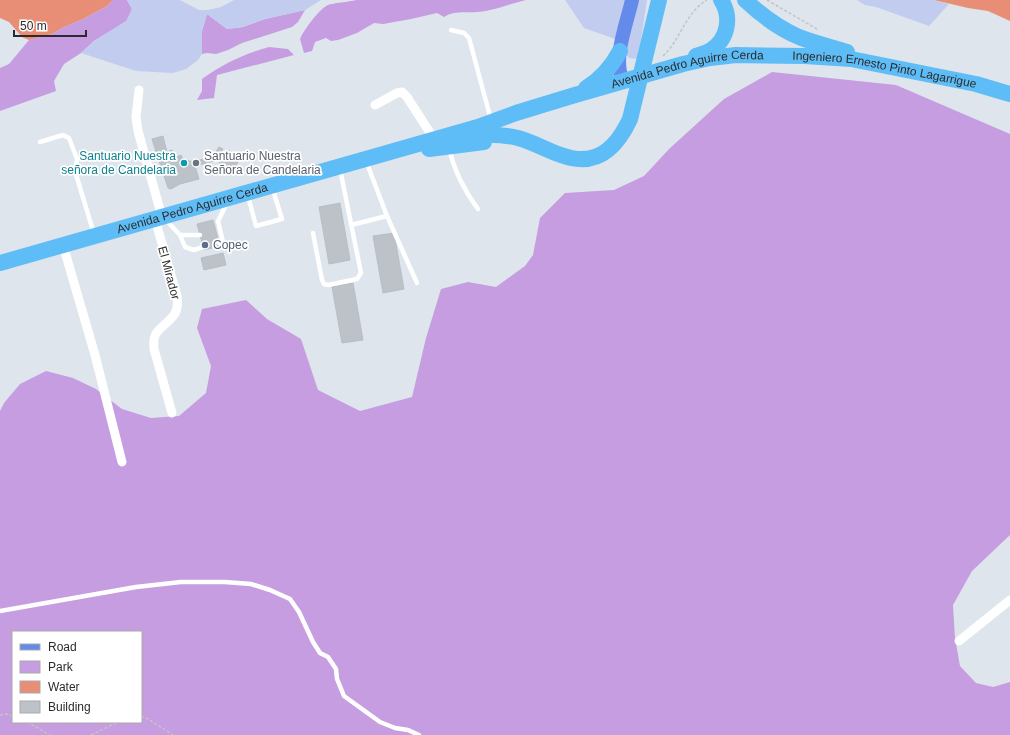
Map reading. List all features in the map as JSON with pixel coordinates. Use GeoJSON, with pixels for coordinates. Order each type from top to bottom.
{"type":"FeatureCollection","features":[{"type":"Feature","properties":{"kind":"highway"},"geometry":{"type":"LineString","coordinates":[[434,139],[474,135],[500,135],[525,140],[569,157],[583,159],[595,157],[606,152],[616,142],[626,128],[630,119],[629,90],[657,7],[665,0]]}},
{"type":"Feature","properties":{"kind":"highway"},"geometry":{"type":"LineString","coordinates":[[683,64],[710,50],[720,42],[723,37],[726,30],[727,18],[717,1]]}},
{"type":"Feature","properties":{"kind":"highway"},"geometry":{"type":"LineString","coordinates":[[748,3],[766,18],[786,31],[874,63]]}},
{"type":"Feature","properties":{"kind":"highway"},"geometry":{"type":"LineString","coordinates":[[575,95],[605,73],[616,59],[620,51]]}},
{"type":"Feature","properties":{"kind":"highway","name":"Avenida Pedro Aguirre Cerda"},"geometry":{"type":"LineString","coordinates":[[0,264],[390,152],[485,124],[575,95],[629,90],[683,64],[728,56],[758,56]]}},
{"type":"Feature","properties":{"kind":"highway","name":"Avenida Pedro Aguirre Cerda"},"geometry":{"type":"LineString","coordinates":[[485,124],[537,116],[693,71],[758,56]]}},
{"type":"Feature","properties":{"kind":"highway","name":"Ingeniero Ernesto Pinto Lagarrigue"},"geometry":{"type":"LineString","coordinates":[[758,56],[813,56],[874,63],[976,84],[1010,94]]}},
{"type":"Feature","properties":{"kind":"highway"},"geometry":{"type":"LineString","coordinates":[[390,152],[449,147],[477,142],[504,143],[554,152]]}},
{"type":"Feature","properties":{"kind":"main road"},"geometry":{"type":"LineString","coordinates":[[629,90],[619,69],[620,51],[632,0]]}},
{"type":"Feature","properties":{"kind":"street","name":"El Mirador"},"geometry":{"type":"LineString","coordinates":[[139,90],[136,117],[138,131],[178,305],[172,319],[158,330],[154,341],[154,349],[172,413]]}},
{"type":"Feature","properties":{"kind":"street"},"geometry":{"type":"LineString","coordinates":[[375,105],[397,93],[402,92],[407,97],[434,139]]}},
{"type":"Feature","properties":{"kind":"street"},"geometry":{"type":"LineString","coordinates":[[63,245],[95,355],[122,462]]}},
{"type":"Feature","properties":{"kind":"street"},"geometry":{"type":"LineString","coordinates":[[959,641],[1010,600]]}},
{"type":"Feature","properties":{"kind":"lane"},"geometry":{"type":"LineString","coordinates":[[451,30],[464,33],[470,38],[485,124]]}},
{"type":"Feature","properties":{"kind":"lane"},"geometry":{"type":"LineString","coordinates":[[40,142],[63,135],[69,138],[77,159],[75,171],[95,236]]}},
{"type":"Feature","properties":{"kind":"lane"},"geometry":{"type":"LineString","coordinates":[[449,147],[459,178],[470,199],[478,209]]}},
{"type":"Feature","properties":{"kind":"lane"},"geometry":{"type":"LineString","coordinates":[[365,159],[387,216],[417,283]]}},
{"type":"Feature","properties":{"kind":"lane"},"geometry":{"type":"LineString","coordinates":[[313,233],[324,284],[328,285],[357,279],[361,273],[339,166]]}},
{"type":"Feature","properties":{"kind":"lane"},"geometry":{"type":"LineString","coordinates":[[247,192],[256,226],[282,218],[272,185]]}},
{"type":"Feature","properties":{"kind":"lane"},"geometry":{"type":"LineString","coordinates":[[219,243],[223,242],[218,229],[218,221],[230,197]]}},
{"type":"Feature","properties":{"kind":"lane"},"geometry":{"type":"LineString","coordinates":[[351,225],[387,216]]}},
{"type":"Feature","properties":{"kind":"lane"},"geometry":{"type":"LineString","coordinates":[[158,218],[180,235],[185,247],[194,250],[203,247]]}},
{"type":"Feature","properties":{"kind":"lane"},"geometry":{"type":"LineString","coordinates":[[180,235],[200,235]]}},
{"type":"Feature","properties":{"kind":"lane"},"geometry":{"type":"LineString","coordinates":[[0,611],[136,587],[181,582],[250,584],[270,590],[290,599],[299,612],[313,642],[320,653],[328,657],[336,669],[337,679],[344,696],[380,722],[396,728],[408,730],[419,735]]}},
{"type":"Feature","properties":{"kind":"path"},"geometry":{"type":"LineString","coordinates":[[661,58],[673,44],[689,15],[700,5],[717,1]]}},
{"type":"Feature","properties":{"kind":"path"},"geometry":{"type":"LineString","coordinates":[[0,715],[6,714],[12,716]]}},
{"type":"Feature","properties":{"kind":"path"},"geometry":{"type":"LineString","coordinates":[[142,717],[145,717],[173,735]]}},
{"type":"Feature","properties":{"kind":"path"},"geometry":{"type":"LineString","coordinates":[[29,723],[50,735]]}},
{"type":"Feature","properties":{"kind":"path"},"geometry":{"type":"LineString","coordinates":[[91,735],[116,723]]}},
{"type":"Feature","properties":{"kind":"green space"},"geometry":{"type":"Polygon","coordinates":[[[113,0],[127,0],[132,9],[127,21],[94,41],[81,53],[64,64],[54,81],[56,91],[0,111],[0,68],[9,64],[29,40],[52,34],[107,6],[113,0]]]}},
{"type":"Feature","properties":{"kind":"green space"},"geometry":{"type":"Polygon","coordinates":[[[356,0],[526,0],[482,12],[452,13],[444,17],[437,13],[383,24],[374,23],[357,33],[338,40],[331,41],[326,38],[315,42],[312,51],[304,53],[300,39],[316,15],[324,7],[330,4],[356,0]]]}},
{"type":"Feature","properties":{"kind":"green space"},"geometry":{"type":"Polygon","coordinates":[[[305,10],[298,22],[292,27],[242,43],[216,54],[202,54],[202,31],[207,14],[227,29],[243,27],[265,19],[305,10]]]}},
{"type":"Feature","properties":{"kind":"green space"},"geometry":{"type":"Polygon","coordinates":[[[269,47],[288,49],[294,55],[217,75],[214,98],[197,100],[202,91],[202,79],[234,60],[269,47]]]}},
{"type":"Feature","properties":{"kind":"green space"},"geometry":{"type":"Polygon","coordinates":[[[772,72],[896,85],[1010,134],[1010,535],[972,571],[953,605],[955,638],[960,666],[976,683],[993,687],[1010,682],[1010,735],[0,735],[0,411],[4,403],[20,384],[46,371],[73,378],[96,389],[122,409],[151,418],[179,416],[206,393],[211,366],[197,328],[202,309],[246,300],[267,319],[301,339],[318,390],[360,411],[412,397],[426,338],[441,289],[468,282],[496,287],[525,266],[533,255],[540,218],[565,193],[614,190],[644,176],[669,149],[724,99],[772,72]]]}},
{"type":"Feature","properties":{"kind":"sand"},"geometry":{"type":"Polygon","coordinates":[[[127,0],[180,0],[199,10],[208,10],[221,7],[234,0],[321,0],[305,10],[265,19],[243,27],[227,29],[207,14],[202,31],[202,54],[198,60],[186,69],[173,73],[136,71],[81,53],[94,41],[126,21],[132,9],[127,0]]]}},
{"type":"Feature","properties":{"kind":"sand"},"geometry":{"type":"Polygon","coordinates":[[[565,0],[647,0],[638,59],[629,58],[618,40],[584,28],[565,0]]]}},
{"type":"Feature","properties":{"kind":"sand"},"geometry":{"type":"Polygon","coordinates":[[[857,0],[934,0],[949,4],[929,26],[876,7],[865,5],[857,0]]]}},
{"type":"Feature","properties":{"kind":"water"},"geometry":{"type":"Polygon","coordinates":[[[0,0],[113,0],[107,6],[52,34],[29,40],[22,37],[9,22],[0,18],[0,0]]]}},
{"type":"Feature","properties":{"kind":"water"},"geometry":{"type":"Polygon","coordinates":[[[934,0],[1010,0],[1010,21],[988,11],[934,0]]]}},
{"type":"Feature","properties":{"kind":"building","name":"Santuario Nuestra señora de Candelaria"},"geometry":{"type":"Polygon","coordinates":[[[163,136],[167,152],[172,150],[174,158],[181,155],[183,159],[193,162],[213,156],[219,147],[223,149],[221,152],[225,154],[228,150],[241,158],[232,171],[219,163],[223,157],[219,154],[214,161],[195,166],[199,179],[180,184],[171,189],[168,188],[158,158],[161,154],[157,155],[152,139],[163,136]]]}},
{"type":"Feature","properties":{"kind":"building"},"geometry":{"type":"Polygon","coordinates":[[[340,203],[350,260],[329,264],[319,207],[340,203]]]}},
{"type":"Feature","properties":{"kind":"building"},"geometry":{"type":"Polygon","coordinates":[[[213,220],[220,246],[204,250],[197,224],[213,220]]]}},
{"type":"Feature","properties":{"kind":"building"},"geometry":{"type":"Polygon","coordinates":[[[394,233],[404,289],[383,293],[373,236],[394,233]]]}},
{"type":"Feature","properties":{"kind":"building"},"geometry":{"type":"Polygon","coordinates":[[[223,253],[226,265],[204,270],[201,258],[223,253]]]}},
{"type":"Feature","properties":{"kind":"building"},"geometry":{"type":"Polygon","coordinates":[[[353,283],[363,340],[342,343],[332,287],[353,283]]]}},
{"type":"Feature","properties":{"kind":"place","name":"Santuario Nuestra señora de Candelaria"},"geometry":{"type":"Point","coordinates":[184,163]}},
{"type":"Feature","properties":{"kind":"place","name":"Santuario Nuestra Señora de Candelaria"},"geometry":{"type":"Point","coordinates":[196,163]}},
{"type":"Feature","properties":{"kind":"place","name":"Copec"},"geometry":{"type":"Point","coordinates":[205,245]}}]}
